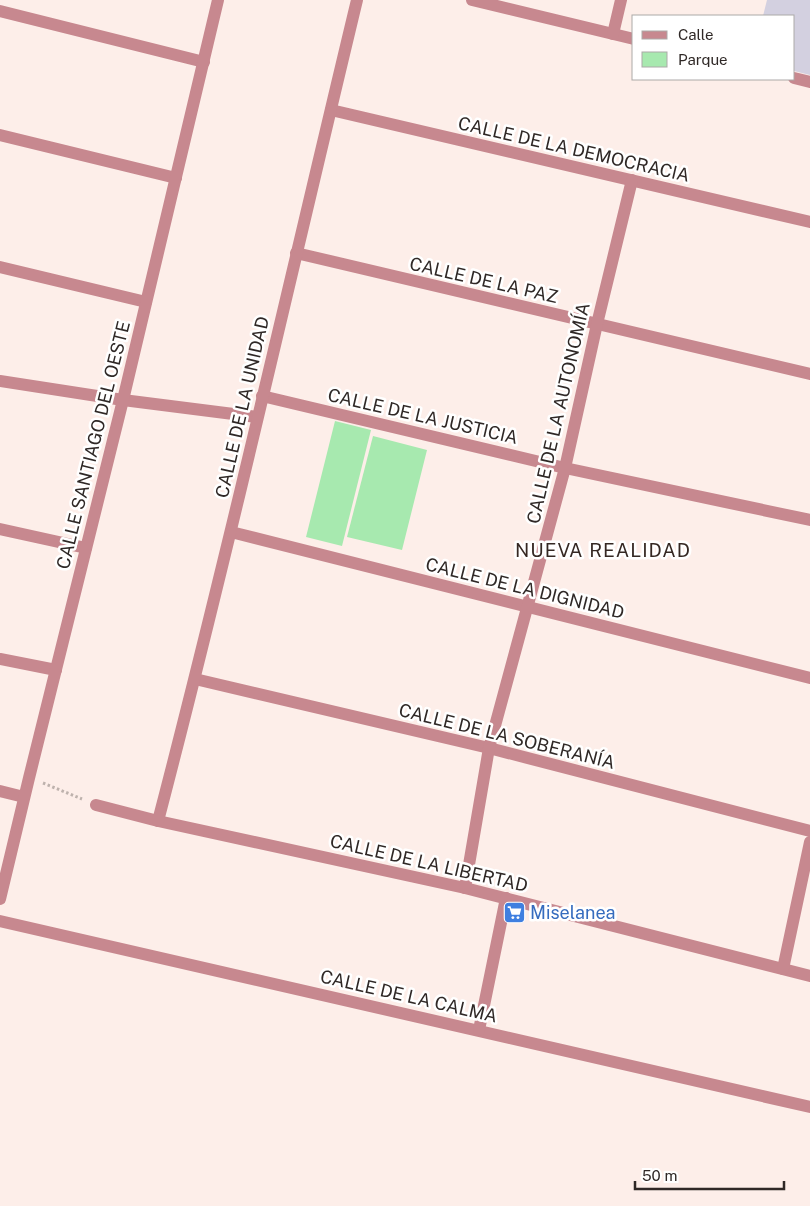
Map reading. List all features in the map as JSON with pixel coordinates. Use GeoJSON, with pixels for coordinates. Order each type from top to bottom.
{"type":"FeatureCollection","features":[{"type":"Feature","properties":{"kind":"street","name":"CALLE SANTIAGO DEL OESTE"},"geometry":{"type":"LineString","coordinates":[[0,899],[123,400],[218,0]]}},
{"type":"Feature","properties":{"kind":"street","name":"CALLE DE LA UNIDAD"},"geometry":{"type":"LineString","coordinates":[[158,821],[231,532],[296,253],[358,0]]}},
{"type":"Feature","properties":{"kind":"street"},"geometry":{"type":"LineString","coordinates":[[472,0],[493,2],[632,39]]}},
{"type":"Feature","properties":{"kind":"street"},"geometry":{"type":"LineString","coordinates":[[613,34],[621,0]]}},
{"type":"Feature","properties":{"kind":"street"},"geometry":{"type":"LineString","coordinates":[[0,11],[204,62]]}},
{"type":"Feature","properties":{"kind":"street"},"geometry":{"type":"LineString","coordinates":[[795,78],[810,82]]}},
{"type":"Feature","properties":{"kind":"street","name":"CALLE DE LA DEMOCRACIA"},"geometry":{"type":"LineString","coordinates":[[331,110],[810,222]]}},
{"type":"Feature","properties":{"kind":"street"},"geometry":{"type":"LineString","coordinates":[[0,135],[176,178]]}},
{"type":"Feature","properties":{"kind":"street","name":"CALLE DE LA AUTONOMÍA"},"geometry":{"type":"LineString","coordinates":[[465,888],[489,748],[565,468],[632,180]]}},
{"type":"Feature","properties":{"kind":"street","name":"CALLE DE LA PAZ"},"geometry":{"type":"LineString","coordinates":[[296,253],[810,374]]}},
{"type":"Feature","properties":{"kind":"street"},"geometry":{"type":"LineString","coordinates":[[0,267],[146,302]]}},
{"type":"Feature","properties":{"kind":"street"},"geometry":{"type":"LineString","coordinates":[[0,381],[123,400],[257,417]]}},
{"type":"Feature","properties":{"kind":"street","name":"CALLE DE LA JUSTICIA"},"geometry":{"type":"LineString","coordinates":[[262,396],[565,468],[810,520]]}},
{"type":"Feature","properties":{"kind":"street"},"geometry":{"type":"LineString","coordinates":[[0,529],[86,548]]}},
{"type":"Feature","properties":{"kind":"street","name":"CALLE DE LA DIGNIDAD"},"geometry":{"type":"LineString","coordinates":[[231,532],[810,678]]}},
{"type":"Feature","properties":{"kind":"street"},"geometry":{"type":"LineString","coordinates":[[0,659],[56,670]]}},
{"type":"Feature","properties":{"kind":"street","name":"CALLE DE LA SOBERANÍA"},"geometry":{"type":"LineString","coordinates":[[195,679],[489,748],[810,831]]}},
{"type":"Feature","properties":{"kind":"street"},"geometry":{"type":"LineString","coordinates":[[0,791],[24,797]]}},
{"type":"Feature","properties":{"kind":"street","name":"CALLE DE LA LIBERTAD"},"geometry":{"type":"LineString","coordinates":[[96,805],[158,821],[465,888],[810,976]]}},
{"type":"Feature","properties":{"kind":"street"},"geometry":{"type":"LineString","coordinates":[[783,969],[810,842]]}},
{"type":"Feature","properties":{"kind":"street"},"geometry":{"type":"LineString","coordinates":[[479,1030],[506,898]]}},
{"type":"Feature","properties":{"kind":"street","name":"CALLE DE LA CALMA"},"geometry":{"type":"LineString","coordinates":[[0,920],[810,1107]]}},
{"type":"Feature","properties":{"kind":"path"},"geometry":{"type":"LineString","coordinates":[[29,778],[96,805]]}},
{"type":"Feature","properties":{"kind":"green space"},"geometry":{"type":"Polygon","coordinates":[[[335,421],[371,430],[342,546],[306,537],[335,421]]]}},
{"type":"Feature","properties":{"kind":"green space"},"geometry":{"type":"Polygon","coordinates":[[[373,436],[427,450],[402,550],[347,537],[373,436]]]}},
{"type":"Feature","properties":{"kind":"building"},"geometry":{"type":"Polygon","coordinates":[[[767,0],[810,0],[810,75],[795,71],[795,15],[763,15],[767,0]]]}},
{"type":"Feature","properties":{"kind":"place","name":"Miselanea"},"geometry":{"type":"Point","coordinates":[514,912]}},
{"type":"Feature","properties":{"kind":"district","name":"NUEVA REALIDAD"},"geometry":{"type":"Point","coordinates":[603,550]}}]}
